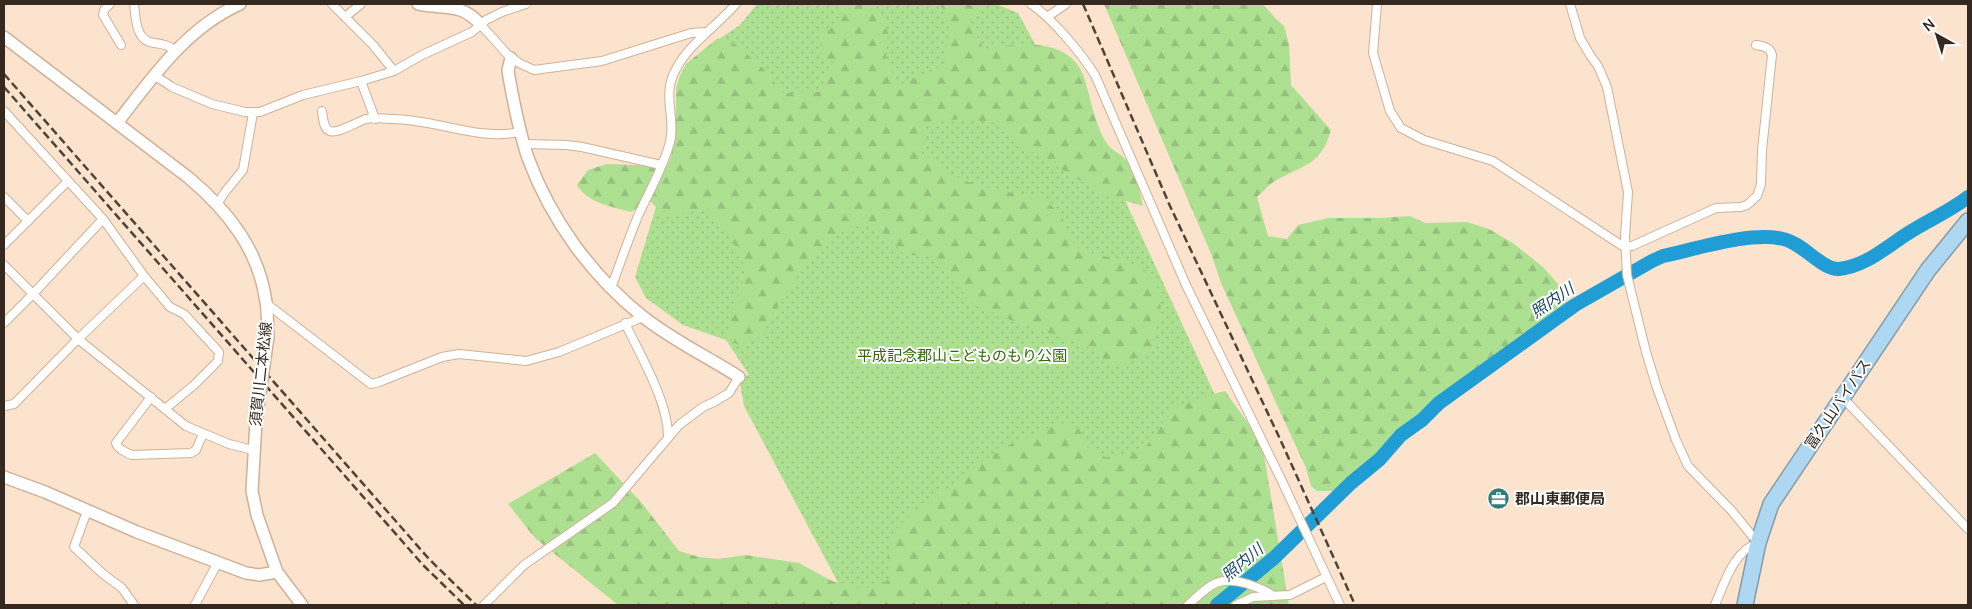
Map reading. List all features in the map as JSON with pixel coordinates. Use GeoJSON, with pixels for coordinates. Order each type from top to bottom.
{"type":"FeatureCollection","features":[{"type":"Feature","properties":{"kind":"highway","name":"富久山バイパス"},"geometry":{"type":"LineString","coordinates":[[1745,605],[1758,543],[1771,504],[1928,270],[1968,222]]}},
{"type":"Feature","properties":{"kind":"street"},"geometry":{"type":"LineString","coordinates":[[110,4],[104,10],[103,15],[121,45]]}},
{"type":"Feature","properties":{"kind":"street"},"geometry":{"type":"LineString","coordinates":[[134,4],[138,28],[142,37],[147,41],[163,43],[176,50]]}},
{"type":"Feature","properties":{"kind":"street"},"geometry":{"type":"LineString","coordinates":[[117,123],[176,50],[213,19],[240,4]]}},
{"type":"Feature","properties":{"kind":"street"},"geometry":{"type":"LineString","coordinates":[[332,4],[373,45],[394,71]]}},
{"type":"Feature","properties":{"kind":"street"},"geometry":{"type":"LineString","coordinates":[[346,17],[361,4]]}},
{"type":"Feature","properties":{"kind":"street"},"geometry":{"type":"LineString","coordinates":[[418,4],[450,5],[481,25],[511,58],[531,69],[541,70],[602,62],[691,33],[706,32]]}},
{"type":"Feature","properties":{"kind":"street"},"geometry":{"type":"LineString","coordinates":[[154,75],[172,87],[212,104],[253,113],[260,112],[303,95],[394,71],[422,55],[472,32],[502,12],[526,4]]}},
{"type":"Feature","properties":{"kind":"street"},"geometry":{"type":"LineString","coordinates":[[611,288],[638,217],[670,142],[672,125],[669,112],[674,72],[689,50],[706,32],[722,20],[736,4]]}},
{"type":"Feature","properties":{"kind":"street"},"geometry":{"type":"LineString","coordinates":[[1031,4],[1047,17],[1086,60],[1095,74],[1186,285],[1277,470],[1340,605]]}},
{"type":"Feature","properties":{"kind":"street"},"geometry":{"type":"LineString","coordinates":[[1047,17],[1065,4]]}},
{"type":"Feature","properties":{"kind":"street"},"geometry":{"type":"LineString","coordinates":[[1377,4],[1373,53],[1390,110],[1402,128],[1424,140],[1493,162],[1618,245],[1626,248],[1716,208],[1747,205],[1757,196],[1761,186],[1762,150],[1772,55],[1771,51],[1766,47],[1756,45]]}},
{"type":"Feature","properties":{"kind":"street"},"geometry":{"type":"LineString","coordinates":[[1570,4],[1578,33],[1590,56],[1598,66],[1607,87],[1628,192],[1627,275],[1657,388],[1682,457],[1695,475],[1724,503],[1758,543],[1745,548],[1735,560],[1715,605]]}},
{"type":"Feature","properties":{"kind":"street","name":"須賀川二本松線"},"geometry":{"type":"LineString","coordinates":[[4,37],[189,178],[233,222],[247,244],[259,274],[267,304],[268,337],[256,421],[252,491],[257,516],[277,572],[302,605]]}},
{"type":"Feature","properties":{"kind":"street"},"geometry":{"type":"LineString","coordinates":[[484,605],[524,565],[613,503],[679,425],[703,406],[714,402],[732,391],[739,377],[643,317],[611,288],[576,249],[558,221],[540,186],[524,144],[508,70],[511,58]]}},
{"type":"Feature","properties":{"kind":"street"},"geometry":{"type":"LineString","coordinates":[[361,81],[375,118]]}},
{"type":"Feature","properties":{"kind":"street"},"geometry":{"type":"LineString","coordinates":[[4,111],[102,220],[170,307],[184,314],[219,352],[218,361],[194,385],[165,409]]}},
{"type":"Feature","properties":{"kind":"street"},"geometry":{"type":"LineString","coordinates":[[322,111],[325,127],[331,131],[337,131],[368,118],[375,118],[411,120],[480,134],[520,132]]}},
{"type":"Feature","properties":{"kind":"street"},"geometry":{"type":"LineString","coordinates":[[217,204],[243,170],[253,113]]}},
{"type":"Feature","properties":{"kind":"street"},"geometry":{"type":"LineString","coordinates":[[524,144],[582,147],[661,165]]}},
{"type":"Feature","properties":{"kind":"street"},"geometry":{"type":"LineString","coordinates":[[4,245],[67,182]]}},
{"type":"Feature","properties":{"kind":"street"},"geometry":{"type":"LineString","coordinates":[[4,197],[28,221]]}},
{"type":"Feature","properties":{"kind":"street"},"geometry":{"type":"LineString","coordinates":[[4,323],[102,220]]}},
{"type":"Feature","properties":{"kind":"street"},"geometry":{"type":"LineString","coordinates":[[4,265],[78,339],[186,426],[229,444],[253,450]]}},
{"type":"Feature","properties":{"kind":"street"},"geometry":{"type":"LineString","coordinates":[[4,406],[14,404],[144,276]]}},
{"type":"Feature","properties":{"kind":"street"},"geometry":{"type":"LineString","coordinates":[[267,304],[371,384],[442,357],[459,354],[526,361],[584,343],[625,323],[643,317]]}},
{"type":"Feature","properties":{"kind":"street"},"geometry":{"type":"LineString","coordinates":[[625,323],[660,398],[668,423],[668,436]]}},
{"type":"Feature","properties":{"kind":"street"},"geometry":{"type":"LineString","coordinates":[[150,397],[116,443],[126,453],[132,455],[191,453],[196,450],[203,434]]}},
{"type":"Feature","properties":{"kind":"street"},"geometry":{"type":"LineString","coordinates":[[1843,398],[1968,529]]}},
{"type":"Feature","properties":{"kind":"street"},"geometry":{"type":"LineString","coordinates":[[4,477],[46,492],[87,512],[253,575],[277,572]]}},
{"type":"Feature","properties":{"kind":"street"},"geometry":{"type":"LineString","coordinates":[[87,512],[74,547],[103,574],[122,588],[134,605]]}},
{"type":"Feature","properties":{"kind":"street"},"geometry":{"type":"LineString","coordinates":[[195,605],[218,562]]}},
{"type":"Feature","properties":{"kind":"street"},"geometry":{"type":"LineString","coordinates":[[1236,605],[1253,597],[1290,595],[1326,577]]}},
{"type":"Feature","properties":{"kind":"street"},"geometry":{"type":"LineString","coordinates":[[1188,605],[1209,587],[1223,580],[1233,580],[1253,586],[1273,596]]}},
{"type":"Feature","properties":{"kind":"green space","name":"平成記念郡山こどものもり公園"},"geometry":{"type":"Polygon","coordinates":[[[757,4],[996,4],[1018,13],[1036,46],[1068,77],[1276,527],[850,605],[744,406],[739,377],[749,375],[726,340],[683,325],[646,298],[635,277],[671,157],[676,113],[704,49],[740,25],[757,4]]]}},
{"type":"Feature","properties":{"kind":"green space"},"geometry":{"type":"Polygon","coordinates":[[[836,4],[872,4],[881,15],[888,33],[886,57],[898,85],[944,64],[950,25],[940,4],[984,4],[974,13],[970,24],[984,49],[1026,44],[1041,45],[1067,55],[1077,64],[1084,77],[1100,130],[1108,145],[1123,157],[1131,168],[1143,206],[1105,195],[1030,151],[992,122],[961,119],[938,121],[924,127],[922,154],[962,180],[992,189],[1044,199],[1061,215],[1070,239],[1083,252],[1127,261],[1154,275],[1161,309],[1152,351],[1114,367],[1086,346],[1005,318],[971,303],[939,258],[904,254],[883,234],[858,221],[820,249],[800,272],[768,321],[762,335],[742,346],[726,340],[735,302],[747,272],[734,244],[708,208],[666,217],[650,201],[631,212],[594,200],[581,191],[577,185],[588,170],[607,164],[667,166],[676,147],[676,88],[679,78],[686,64],[718,38],[735,44],[764,69],[783,93],[819,92],[833,62],[822,57],[819,33],[830,29],[843,15],[836,4]]]}},
{"type":"Feature","properties":{"kind":"green space"},"geometry":{"type":"Polygon","coordinates":[[[1104,4],[1263,4],[1284,26],[1289,44],[1291,85],[1331,130],[1327,142],[1317,157],[1310,163],[1272,183],[1257,197],[1268,236],[1287,239],[1298,225],[1329,218],[1410,216],[1425,223],[1467,222],[1489,229],[1514,244],[1543,267],[1566,293],[1567,308],[1439,397],[1408,426],[1366,471],[1335,491],[1317,491],[1311,486],[1306,468],[1221,283],[1212,256],[1104,4]]]}},
{"type":"Feature","properties":{"kind":"green space"},"geometry":{"type":"Polygon","coordinates":[[[1225,391],[1262,443],[1289,605],[618,605],[535,538],[508,504],[595,453],[641,502],[679,551],[699,557],[719,559],[745,555],[799,563],[832,581],[862,588],[881,586],[889,578],[888,553],[896,530],[916,507],[952,486],[988,458],[1009,445],[1037,432],[1064,423],[1079,429],[1088,448],[1107,458],[1142,452],[1173,409],[1201,397],[1225,391]]]}},
{"type":"Feature","properties":{"kind":"waterway","name":"照内川"},"geometry":{"type":"LineString","coordinates":[[1217,605],[1274,558],[1351,483],[1380,459],[1401,435],[1422,420],[1439,403],[1575,305],[1652,261],[1663,256],[1723,242],[1755,237],[1770,237],[1790,241],[1819,261],[1833,268],[1849,267],[1868,260],[1968,197]]}},
{"type":"Feature","properties":{"kind":"railway"},"geometry":{"type":"LineString","coordinates":[[1083,4],[1170,206],[1280,439],[1355,605]]}},
{"type":"Feature","properties":{"kind":"railway"},"geometry":{"type":"LineString","coordinates":[[4,74],[429,559],[476,605]]}},
{"type":"Feature","properties":{"kind":"railway"},"geometry":{"type":"LineString","coordinates":[[4,87],[423,565],[464,605]]}},
{"type":"Feature","properties":{"kind":"place","name":"郡山東郵便局"},"geometry":{"type":"Point","coordinates":[1499,499]}}]}
